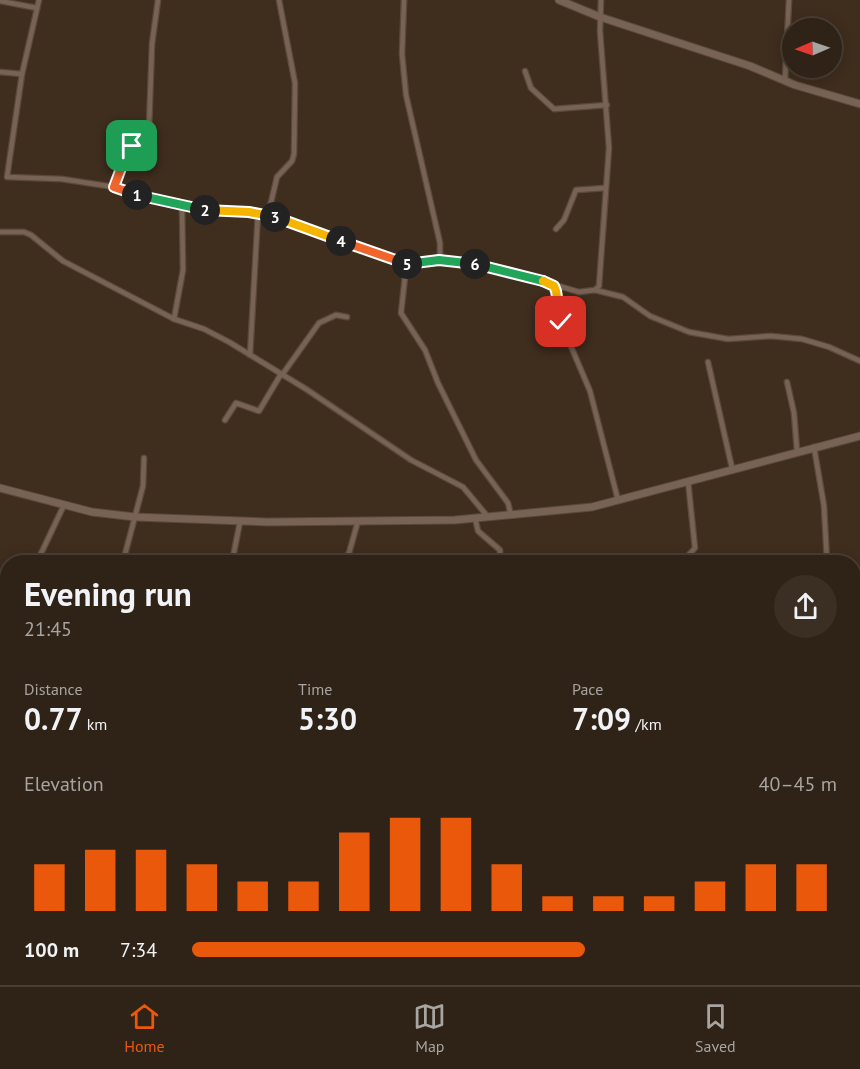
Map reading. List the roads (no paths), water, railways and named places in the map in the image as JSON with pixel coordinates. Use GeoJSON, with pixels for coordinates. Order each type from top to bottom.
{"type":"FeatureCollection","features":[{"type":"Feature","properties":{"kind":"main road"},"geometry":{"type":"LineString","coordinates":[[559,0],[600,17],[702,49],[784,80],[860,104]]}},
{"type":"Feature","properties":{"kind":"main road"},"geometry":{"type":"LineString","coordinates":[[0,488],[92,512],[135,517],[240,522],[475,518],[592,507],[732,468],[860,436]]}},
{"type":"Feature","properties":{"kind":"street"},"geometry":{"type":"LineString","coordinates":[[9,178],[7,174],[22,74],[39,0]]}},
{"type":"Feature","properties":{"kind":"street"},"geometry":{"type":"LineString","coordinates":[[114,187],[126,155],[149,128],[152,44],[158,0]]}},
{"type":"Feature","properties":{"kind":"street"},"geometry":{"type":"LineString","coordinates":[[268,215],[277,177],[292,161],[294,154],[295,83],[279,0]]}},
{"type":"Feature","properties":{"kind":"street"},"geometry":{"type":"LineString","coordinates":[[404,0],[402,54],[406,95],[437,223],[440,243],[439,260]]}},
{"type":"Feature","properties":{"kind":"street"},"geometry":{"type":"LineString","coordinates":[[595,290],[599,286],[609,148],[600,17],[601,0]]}},
{"type":"Feature","properties":{"kind":"street"},"geometry":{"type":"LineString","coordinates":[[784,80],[789,0]]}},
{"type":"Feature","properties":{"kind":"street"},"geometry":{"type":"LineString","coordinates":[[0,1],[37,8]]}},
{"type":"Feature","properties":{"kind":"street"},"geometry":{"type":"LineString","coordinates":[[525,71],[531,88],[554,110],[607,105]]}},
{"type":"Feature","properties":{"kind":"street"},"geometry":{"type":"LineString","coordinates":[[0,72],[22,74]]}},
{"type":"Feature","properties":{"kind":"street"},"geometry":{"type":"LineString","coordinates":[[0,178],[55,178],[114,187],[182,207],[268,215],[409,265],[439,260],[477,264],[579,292],[595,290],[623,297],[650,316],[689,332],[728,339],[771,336],[802,339],[829,347],[860,361]]}},
{"type":"Feature","properties":{"kind":"street"},"geometry":{"type":"LineString","coordinates":[[556,229],[564,220],[576,190],[605,188]]}},
{"type":"Feature","properties":{"kind":"street"},"geometry":{"type":"LineString","coordinates":[[174,319],[183,270],[182,207]]}},
{"type":"Feature","properties":{"kind":"street"},"geometry":{"type":"LineString","coordinates":[[250,355],[258,213]]}},
{"type":"Feature","properties":{"kind":"street"},"geometry":{"type":"LineString","coordinates":[[0,232],[31,235],[63,261],[174,319],[204,329],[250,355],[411,460],[463,487],[488,517]]}},
{"type":"Feature","properties":{"kind":"street"},"geometry":{"type":"LineString","coordinates":[[409,265],[401,290],[401,313],[425,350],[438,383],[476,460],[507,503],[512,515]]}},
{"type":"Feature","properties":{"kind":"street"},"geometry":{"type":"LineString","coordinates":[[549,283],[556,291],[561,322],[590,391],[618,500]]}},
{"type":"Feature","properties":{"kind":"street"},"geometry":{"type":"LineString","coordinates":[[557,301],[563,287]]}},
{"type":"Feature","properties":{"kind":"street"},"geometry":{"type":"LineString","coordinates":[[225,420],[236,403],[259,411],[281,375],[319,323],[336,315],[347,317]]}},
{"type":"Feature","properties":{"kind":"street"},"geometry":{"type":"LineString","coordinates":[[708,362],[732,468]]}},
{"type":"Feature","properties":{"kind":"street"},"geometry":{"type":"LineString","coordinates":[[787,382],[794,413],[797,451]]}},
{"type":"Feature","properties":{"kind":"street"},"geometry":{"type":"LineString","coordinates":[[814,447],[824,506],[827,555]]}},
{"type":"Feature","properties":{"kind":"street"},"geometry":{"type":"LineString","coordinates":[[125,555],[143,486],[144,458]]}},
{"type":"Feature","properties":{"kind":"street"},"geometry":{"type":"LineString","coordinates":[[688,481],[696,540],[691,555]]}},
{"type":"Feature","properties":{"kind":"street"},"geometry":{"type":"LineString","coordinates":[[40,555],[64,505]]}},
{"type":"Feature","properties":{"kind":"street"},"geometry":{"type":"LineString","coordinates":[[475,518],[478,531],[500,550],[500,555]]}},
{"type":"Feature","properties":{"kind":"street"},"geometry":{"type":"LineString","coordinates":[[347,555],[358,521]]}},
{"type":"Feature","properties":{"kind":"street"},"geometry":{"type":"LineString","coordinates":[[233,555],[240,522]]}}]}
